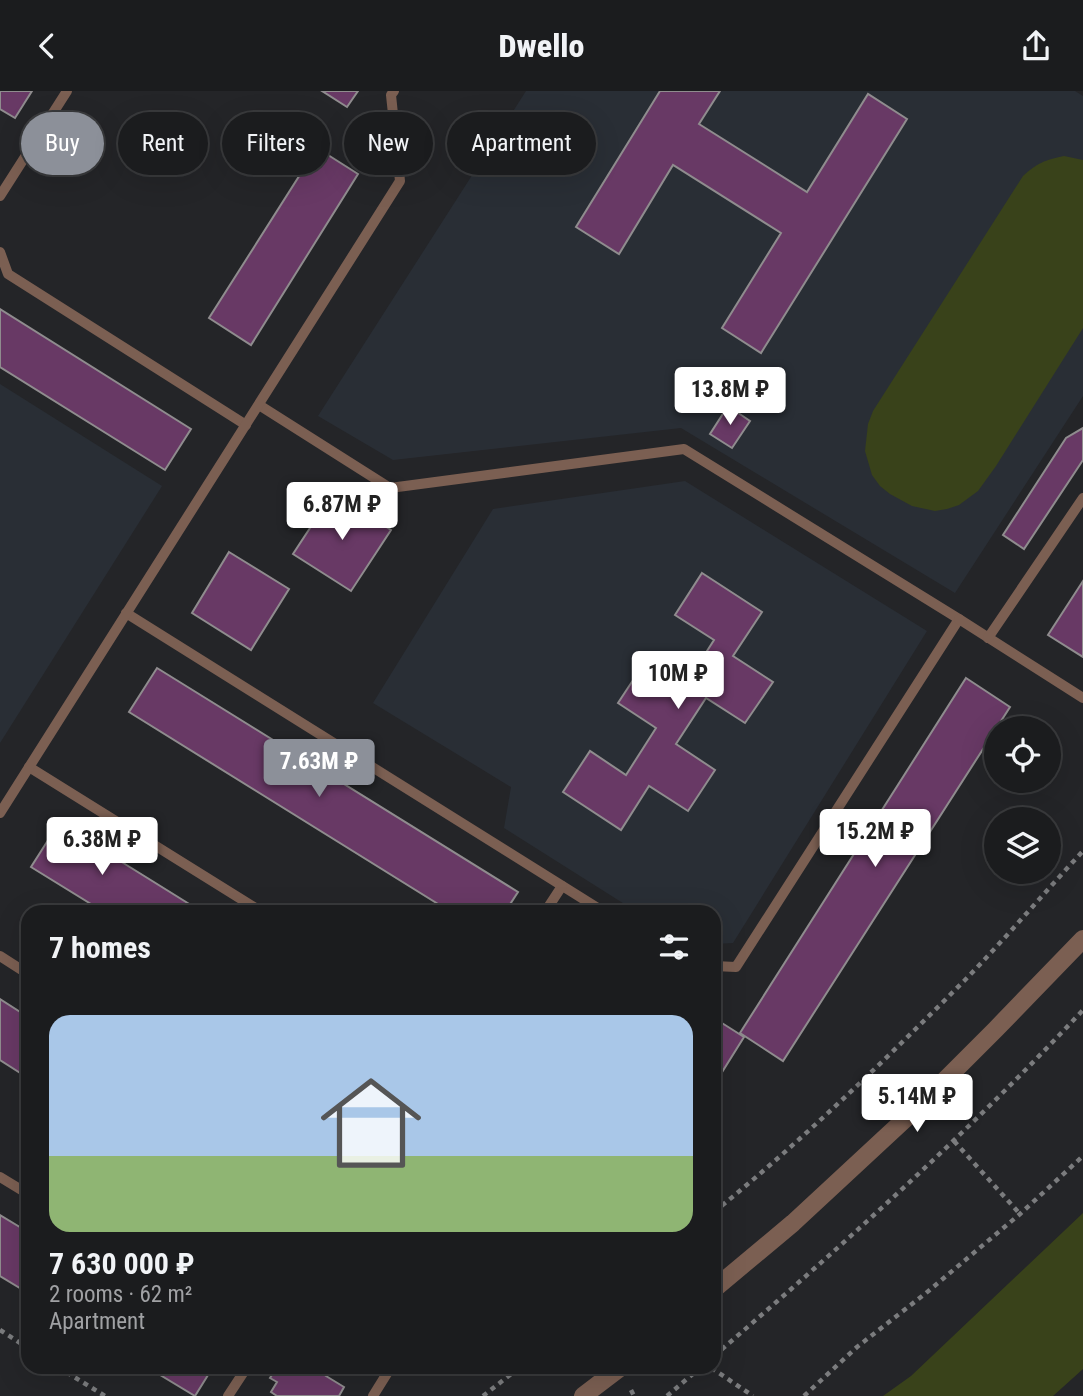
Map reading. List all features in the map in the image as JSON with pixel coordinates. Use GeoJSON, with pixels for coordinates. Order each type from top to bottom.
{"type":"FeatureCollection","features":[{"type":"Feature","properties":{"kind":"street"},"geometry":{"type":"LineString","coordinates":[[721,1283],[793,1223],[917,1108],[1083,939]]}},
{"type":"Feature","properties":{"kind":"street"},"geometry":{"type":"LineString","coordinates":[[583,1396],[608,1374]]}},
{"type":"Feature","properties":{"kind":"lane"},"geometry":{"type":"LineString","coordinates":[[0,196],[68,91]]}},
{"type":"Feature","properties":{"kind":"lane"},"geometry":{"type":"LineString","coordinates":[[0,813],[400,181],[391,95],[394,91]]}},
{"type":"Feature","properties":{"kind":"lane"},"geometry":{"type":"LineString","coordinates":[[0,252],[8,274],[246,425]]}},
{"type":"Feature","properties":{"kind":"lane"},"geometry":{"type":"LineString","coordinates":[[259,405],[390,488],[684,449],[1083,698]]}},
{"type":"Feature","properties":{"kind":"lane"},"geometry":{"type":"LineString","coordinates":[[988,638],[1083,498]]}},
{"type":"Feature","properties":{"kind":"lane"},"geometry":{"type":"LineString","coordinates":[[126,613],[593,905]]}},
{"type":"Feature","properties":{"kind":"lane"},"geometry":{"type":"LineString","coordinates":[[721,966],[736,967],[959,619]]}},
{"type":"Feature","properties":{"kind":"lane"},"geometry":{"type":"LineString","coordinates":[[29,767],[251,905]]}},
{"type":"Feature","properties":{"kind":"lane"},"geometry":{"type":"LineString","coordinates":[[550,905],[562,886]]}},
{"type":"Feature","properties":{"kind":"lane"},"geometry":{"type":"LineString","coordinates":[[0,957],[21,970]]}},
{"type":"Feature","properties":{"kind":"lane"},"geometry":{"type":"LineString","coordinates":[[0,1177],[21,1190]]}},
{"type":"Feature","properties":{"kind":"lane"},"geometry":{"type":"LineString","coordinates":[[228,1396],[242,1374]]}},
{"type":"Feature","properties":{"kind":"lane"},"geometry":{"type":"LineString","coordinates":[[373,1396],[387,1374]]}},
{"type":"Feature","properties":{"kind":"path"},"geometry":{"type":"LineString","coordinates":[[721,1206],[763,1173],[865,1078],[965,979],[1083,851]]}},
{"type":"Feature","properties":{"kind":"path"},"geometry":{"type":"LineString","coordinates":[[721,1350],[954,1141],[1083,1010]]}},
{"type":"Feature","properties":{"kind":"path"},"geometry":{"type":"LineString","coordinates":[[954,1141],[1020,1214]]}},
{"type":"Feature","properties":{"kind":"path"},"geometry":{"type":"LineString","coordinates":[[804,1396],[857,1347],[1020,1214],[1083,1156]]}},
{"type":"Feature","properties":{"kind":"path"},"geometry":{"type":"LineString","coordinates":[[0,1330],[21,1344]]}},
{"type":"Feature","properties":{"kind":"path"},"geometry":{"type":"LineString","coordinates":[[69,1374],[105,1396]]}},
{"type":"Feature","properties":{"kind":"path"},"geometry":{"type":"LineString","coordinates":[[482,1396],[511,1374]]}},
{"type":"Feature","properties":{"kind":"path"},"geometry":{"type":"LineString","coordinates":[[667,1396],[693,1374]]}},
{"type":"Feature","properties":{"kind":"path"},"geometry":{"type":"LineString","coordinates":[[720,1374],[753,1396]]}},
{"type":"Feature","properties":{"kind":"shaded area"},"geometry":{"type":"Polygon","coordinates":[[[526,91],[1075,91],[1083,96],[1083,396],[955,593],[681,428],[393,460],[318,416],[472,175],[596,175],[596,112],[513,112],[526,91]]]}},
{"type":"Feature","properties":{"kind":"shaded area"},"geometry":{"type":"Polygon","coordinates":[[[0,384],[162,486],[0,743],[0,384]]]}},
{"type":"Feature","properties":{"kind":"shaded area"},"geometry":{"type":"Polygon","coordinates":[[[685,481],[927,631],[733,943],[721,944],[721,905],[626,905],[504,828],[511,787],[373,703],[493,509],[685,481]]]}},
{"type":"Feature","properties":{"kind":"green space"},"geometry":{"type":"Polygon","coordinates":[[[1064,156],[1083,160],[1083,328],[978,491],[959,505],[947,509],[935,511],[912,506],[890,494],[872,475],[865,451],[868,424],[873,411],[1023,176],[1042,163],[1064,156]]]}},
{"type":"Feature","properties":{"kind":"green space"},"geometry":{"type":"Polygon","coordinates":[[[1083,1213],[1083,1369],[1053,1396],[883,1396],[911,1376],[1083,1213]]]}},
{"type":"Feature","properties":{"kind":"building"},"geometry":{"type":"Polygon","coordinates":[[[0,91],[32,91],[15,118],[0,109],[0,91]]]}},
{"type":"Feature","properties":{"kind":"building"},"geometry":{"type":"Polygon","coordinates":[[[322,91],[358,91],[347,107],[322,91]]]}},
{"type":"Feature","properties":{"kind":"building"},"geometry":{"type":"Polygon","coordinates":[[[660,91],[720,91],[699,124],[807,192],[868,94],[907,119],[761,353],[722,328],[781,233],[673,165],[619,254],[576,227],[660,91]]]}},
{"type":"Feature","properties":{"kind":"building"},"geometry":{"type":"Polygon","coordinates":[[[330,156],[344,165],[344,175],[357,175],[251,345],[209,318],[300,175],[330,175],[330,156]]]}},
{"type":"Feature","properties":{"kind":"building"},"geometry":{"type":"Polygon","coordinates":[[[0,309],[191,429],[165,470],[0,367],[0,309]]]}},
{"type":"Feature","properties":{"kind":"building"},"geometry":{"type":"Polygon","coordinates":[[[728,406],[750,421],[732,448],[710,434],[728,406]]]}},
{"type":"Feature","properties":{"kind":"building"},"geometry":{"type":"Polygon","coordinates":[[[1083,428],[1083,460],[1024,549],[1003,535],[1066,438],[1083,428]]]}},
{"type":"Feature","properties":{"kind":"building"},"geometry":{"type":"Polygon","coordinates":[[[333,493],[391,530],[351,591],[293,554],[333,493]]]}},
{"type":"Feature","properties":{"kind":"building"},"geometry":{"type":"Polygon","coordinates":[[[229,552],[289,589],[251,650],[192,613],[229,552]]]}},
{"type":"Feature","properties":{"kind":"building"},"geometry":{"type":"Polygon","coordinates":[[[702,573],[762,612],[733,656],[773,682],[745,723],[706,698],[676,744],[715,770],[688,811],[649,786],[621,830],[563,792],[590,751],[626,775],[656,728],[618,703],[645,662],[684,687],[714,640],[675,615],[702,573]]]}},
{"type":"Feature","properties":{"kind":"building"},"geometry":{"type":"Polygon","coordinates":[[[1083,581],[1083,657],[1048,635],[1083,581]]]}},
{"type":"Feature","properties":{"kind":"building"},"geometry":{"type":"Polygon","coordinates":[[[157,668],[518,892],[510,905],[440,905],[129,712],[157,668]]]}},
{"type":"Feature","properties":{"kind":"building"},"geometry":{"type":"Polygon","coordinates":[[[966,678],[1010,707],[1004,716],[984,716],[984,748],[783,1061],[740,1033],[966,678]]]}},
{"type":"Feature","properties":{"kind":"building"},"geometry":{"type":"Polygon","coordinates":[[[59,823],[191,905],[93,905],[31,867],[59,823]]]}},
{"type":"Feature","properties":{"kind":"building"},"geometry":{"type":"Polygon","coordinates":[[[0,999],[21,1012],[21,1074],[0,1060],[0,999]]]}},
{"type":"Feature","properties":{"kind":"building"},"geometry":{"type":"Polygon","coordinates":[[[721,1022],[744,1037],[721,1074],[721,1022]]]}},
{"type":"Feature","properties":{"kind":"building"},"geometry":{"type":"Polygon","coordinates":[[[0,1215],[21,1228],[21,1289],[0,1276],[0,1215]]]}},
{"type":"Feature","properties":{"kind":"building"},"geometry":{"type":"Polygon","coordinates":[[[159,1374],[209,1374],[195,1396],[159,1374]]]}},
{"type":"Feature","properties":{"kind":"building"},"geometry":{"type":"Polygon","coordinates":[[[273,1374],[327,1374],[326,1376],[344,1387],[339,1396],[277,1396],[271,1392],[277,1382],[270,1378],[273,1374]]]}}]}
